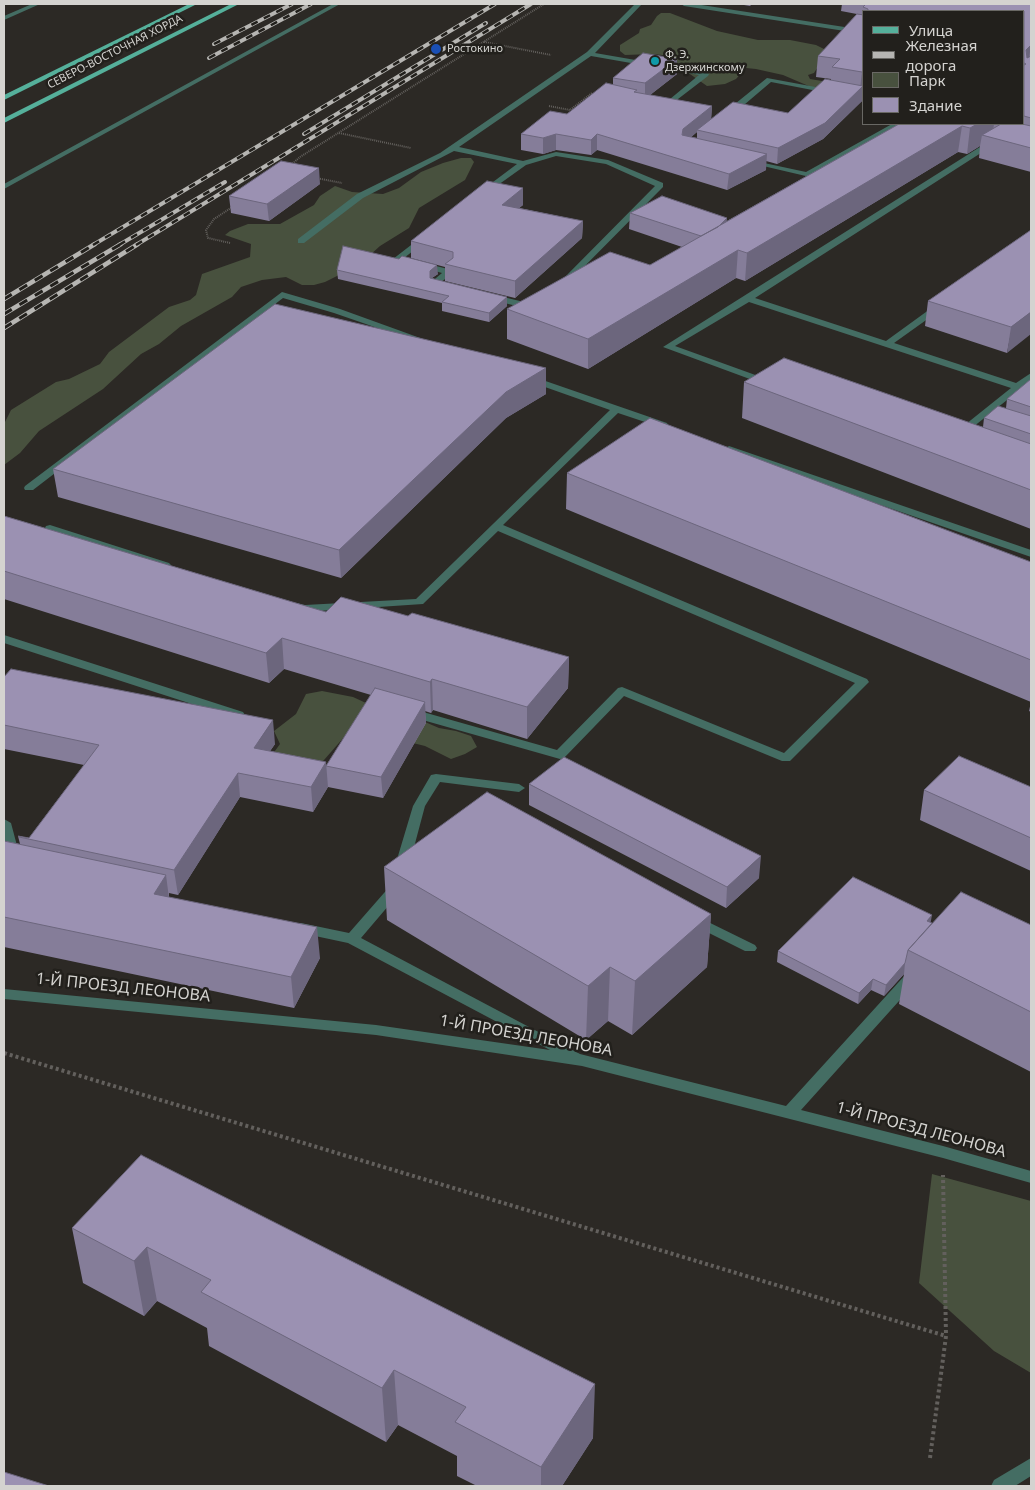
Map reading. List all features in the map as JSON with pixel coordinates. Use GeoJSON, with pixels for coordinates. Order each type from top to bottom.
{"type":"FeatureCollection","features":[{"type":"Feature","properties":{"kind":"main road","name":"СЕВЕРО-ВОСТОЧНАЯ ХОРДА"},"geometry":{"type":"LineString","coordinates":[[4,98],[194,4]]}},
{"type":"Feature","properties":{"kind":"main road","name":"СЕВЕРО-ВОСТОЧНАЯ ХОРДА"},"geometry":{"type":"LineString","coordinates":[[4,121],[236,4]]}},
{"type":"Feature","properties":{"kind":"street"},"geometry":{"type":"LineString","coordinates":[[4,18],[38,4]]}},
{"type":"Feature","properties":{"kind":"street"},"geometry":{"type":"LineString","coordinates":[[4,187],[337,4]]}},
{"type":"Feature","properties":{"kind":"street"},"geometry":{"type":"LineString","coordinates":[[301,241],[360,196],[452,148],[590,54],[639,4]]}},
{"type":"Feature","properties":{"kind":"street"},"geometry":{"type":"LineString","coordinates":[[684,4],[862,32]]}},
{"type":"Feature","properties":{"kind":"street"},"geometry":{"type":"LineString","coordinates":[[590,54],[705,74],[665,107],[656,105]]}},
{"type":"Feature","properties":{"kind":"street"},"geometry":{"type":"LineString","coordinates":[[724,117],[770,80],[862,98]]}},
{"type":"Feature","properties":{"kind":"street"},"geometry":{"type":"LineString","coordinates":[[741,160],[807,175],[896,125]]}},
{"type":"Feature","properties":{"kind":"street"},"geometry":{"type":"LineString","coordinates":[[780,387],[668,347],[748,299],[1002,137],[994,134]]}},
{"type":"Feature","properties":{"kind":"street"},"geometry":{"type":"LineString","coordinates":[[452,148],[523,163]]}},
{"type":"Feature","properties":{"kind":"street"},"geometry":{"type":"LineString","coordinates":[[476,199],[523,163],[556,154],[608,162],[660,185],[571,277],[557,287]]}},
{"type":"Feature","properties":{"kind":"street"},"geometry":{"type":"LineString","coordinates":[[428,235],[397,259],[449,272],[434,283],[453,288]]}},
{"type":"Feature","properties":{"kind":"street"},"geometry":{"type":"LineString","coordinates":[[29,488],[282,295],[337,311],[430,344]]}},
{"type":"Feature","properties":{"kind":"street"},"geometry":{"type":"LineString","coordinates":[[482,295],[529,306],[543,296]]}},
{"type":"Feature","properties":{"kind":"street"},"geometry":{"type":"LineString","coordinates":[[887,344],[951,298]]}},
{"type":"Feature","properties":{"kind":"street"},"geometry":{"type":"LineString","coordinates":[[748,299],[1018,387]]}},
{"type":"Feature","properties":{"kind":"street"},"geometry":{"type":"LineString","coordinates":[[523,376],[673,429]]}},
{"type":"Feature","properties":{"kind":"street"},"geometry":{"type":"LineString","coordinates":[[985,434],[966,428],[1031,376]]}},
{"type":"Feature","properties":{"kind":"street"},"geometry":{"type":"LineString","coordinates":[[285,603],[304,609],[419,602],[616,409]]}},
{"type":"Feature","properties":{"kind":"street"},"geometry":{"type":"LineString","coordinates":[[720,445],[1031,554]]}},
{"type":"Feature","properties":{"kind":"street"},"geometry":{"type":"LineString","coordinates":[[401,710],[560,755],[622,691],[786,758],[863,682],[496,526]]}},
{"type":"Feature","properties":{"kind":"street"},"geometry":{"type":"LineString","coordinates":[[50,528],[172,567]]}},
{"type":"Feature","properties":{"kind":"street"},"geometry":{"type":"LineString","coordinates":[[4,639],[255,720]]}},
{"type":"Feature","properties":{"kind":"street"},"geometry":{"type":"LineString","coordinates":[[396,889],[419,806],[436,778],[519,788]]}},
{"type":"Feature","properties":{"kind":"street"},"geometry":{"type":"LineString","coordinates":[[4,823],[16,867],[25,869]]}},
{"type":"Feature","properties":{"kind":"street"},"geometry":{"type":"LineString","coordinates":[[352,939],[396,889],[411,878]]}},
{"type":"Feature","properties":{"kind":"street"},"geometry":{"type":"LineString","coordinates":[[680,913],[750,948]]}},
{"type":"Feature","properties":{"kind":"street"},"geometry":{"type":"LineString","coordinates":[[292,926],[352,939],[582,1060]]}},
{"type":"Feature","properties":{"kind":"street"},"geometry":{"type":"LineString","coordinates":[[788,1114],[925,963]]}},
{"type":"Feature","properties":{"kind":"street","name":"1-Й ПРОЕЗД ЛЕОНОВА"},"geometry":{"type":"LineString","coordinates":[[4,994],[376,1030],[582,1060],[943,1152],[1031,1177]]}},
{"type":"Feature","properties":{"kind":"street"},"geometry":{"type":"LineString","coordinates":[[1000,1486],[1031,1466]]}},
{"type":"Feature","properties":{"kind":"path"},"geometry":{"type":"LineString","coordinates":[[289,167],[300,157],[544,4]]}},
{"type":"Feature","properties":{"kind":"path"},"geometry":{"type":"LineString","coordinates":[[483,42],[543,53]]}},
{"type":"Feature","properties":{"kind":"path"},"geometry":{"type":"LineString","coordinates":[[552,106],[570,110],[592,93]]}},
{"type":"Feature","properties":{"kind":"path"},"geometry":{"type":"LineString","coordinates":[[338,133],[412,148]]}},
{"type":"Feature","properties":{"kind":"path"},"geometry":{"type":"LineString","coordinates":[[311,177],[375,188]]}},
{"type":"Feature","properties":{"kind":"path"},"geometry":{"type":"LineString","coordinates":[[230,243],[208,238],[206,230],[214,219],[237,204]]}},
{"type":"Feature","properties":{"kind":"path"},"geometry":{"type":"LineString","coordinates":[[4,1053],[946,1336]]}},
{"type":"Feature","properties":{"kind":"path"},"geometry":{"type":"LineString","coordinates":[[930,1458],[946,1336],[943,1152]]}},
{"type":"Feature","properties":{"kind":"green space"},"geometry":{"type":"Polygon","coordinates":[[[661,13],[670,13],[717,31],[758,40],[790,40],[816,45],[828,51],[814,73],[808,75],[810,79],[858,87],[862,88],[862,95],[811,87],[783,75],[746,68],[736,79],[725,84],[707,86],[687,72],[674,66],[668,60],[671,56],[653,54],[625,55],[620,51],[620,45],[639,33],[640,29],[651,25],[661,13]]]}},
{"type":"Feature","properties":{"kind":"green space"},"geometry":{"type":"Polygon","coordinates":[[[461,158],[471,158],[474,162],[465,180],[419,208],[409,228],[380,246],[359,265],[325,282],[314,285],[302,285],[286,277],[262,280],[241,287],[232,297],[181,326],[159,344],[141,354],[103,389],[39,431],[20,453],[4,465],[4,424],[11,410],[56,382],[69,379],[100,364],[109,352],[169,307],[190,300],[196,295],[202,274],[250,257],[251,244],[225,235],[230,231],[248,224],[280,224],[314,205],[320,196],[335,186],[352,192],[383,194],[399,188],[421,172],[461,158]]]}},
{"type":"Feature","properties":{"kind":"green space"},"geometry":{"type":"Polygon","coordinates":[[[322,691],[353,697],[366,703],[411,716],[439,728],[471,736],[477,747],[451,759],[425,746],[352,728],[310,776],[267,762],[280,744],[274,731],[296,714],[306,694],[322,691]]]}},
{"type":"Feature","properties":{"kind":"green space"},"geometry":{"type":"Polygon","coordinates":[[[932,1174],[1031,1201],[1031,1373],[994,1351],[919,1283],[932,1174]]]}},
{"type":"Feature","properties":{"kind":"building"},"geometry":{"type":"Polygon","coordinates":[[[866,4],[1031,4],[1031,45],[1026,50],[1027,58],[1031,56],[1031,118],[1025,116],[1025,10],[868,10],[863,7],[866,4]]]}},
{"type":"Feature","properties":{"kind":"building"},"geometry":{"type":"Polygon","coordinates":[[[857,14],[862,15],[862,72],[832,67],[840,59],[818,56],[857,14]]]}},
{"type":"Feature","properties":{"kind":"building"},"geometry":{"type":"Polygon","coordinates":[[[643,53],[677,59],[645,83],[613,78],[643,53]]]}},
{"type":"Feature","properties":{"kind":"building"},"geometry":{"type":"Polygon","coordinates":[[[825,79],[862,86],[825,123],[778,148],[697,130],[733,102],[788,113],[825,79]]]}},
{"type":"Feature","properties":{"kind":"building"},"geometry":{"type":"Polygon","coordinates":[[[606,83],[637,90],[634,92],[712,106],[683,129],[682,135],[767,154],[729,174],[597,134],[591,140],[556,134],[543,138],[521,134],[550,111],[567,114],[606,83]]]}},
{"type":"Feature","properties":{"kind":"building"},"geometry":{"type":"Polygon","coordinates":[[[897,125],[975,125],[970,128],[962,126],[747,253],[738,250],[588,339],[507,309],[610,252],[650,265],[897,125]]]}},
{"type":"Feature","properties":{"kind":"building"},"geometry":{"type":"Polygon","coordinates":[[[999,125],[1031,126],[1031,148],[982,135],[999,125]]]}},
{"type":"Feature","properties":{"kind":"building"},"geometry":{"type":"Polygon","coordinates":[[[281,161],[319,168],[267,204],[229,196],[281,161]]]}},
{"type":"Feature","properties":{"kind":"building"},"geometry":{"type":"Polygon","coordinates":[[[487,181],[523,188],[502,205],[583,221],[515,281],[445,264],[453,258],[453,252],[411,241],[487,181]]]}},
{"type":"Feature","properties":{"kind":"building"},"geometry":{"type":"Polygon","coordinates":[[[662,196],[727,218],[718,227],[701,236],[630,213],[662,196]]]}},
{"type":"Feature","properties":{"kind":"building"},"geometry":{"type":"Polygon","coordinates":[[[1031,230],[1031,312],[1011,327],[928,301],[1031,230]]]}},
{"type":"Feature","properties":{"kind":"building"},"geometry":{"type":"Polygon","coordinates":[[[343,246],[399,259],[402,256],[437,265],[430,271],[430,278],[507,297],[489,313],[442,302],[449,296],[337,270],[343,246]]]}},
{"type":"Feature","properties":{"kind":"building"},"geometry":{"type":"Polygon","coordinates":[[[275,304],[546,368],[506,392],[339,550],[53,469],[275,304]]]}},
{"type":"Feature","properties":{"kind":"building"},"geometry":{"type":"Polygon","coordinates":[[[784,358],[1031,444],[1031,490],[744,382],[784,358]]]}},
{"type":"Feature","properties":{"kind":"building"},"geometry":{"type":"Polygon","coordinates":[[[1031,379],[1031,407],[1007,399],[1031,379]]]}},
{"type":"Feature","properties":{"kind":"building"},"geometry":{"type":"Polygon","coordinates":[[[998,406],[1031,416],[1031,434],[984,418],[998,406]]]}},
{"type":"Feature","properties":{"kind":"building"},"geometry":{"type":"Polygon","coordinates":[[[650,418],[1031,562],[1031,660],[567,473],[650,418]]]}},
{"type":"Feature","properties":{"kind":"building"},"geometry":{"type":"Polygon","coordinates":[[[4,516],[326,612],[341,597],[408,616],[412,613],[569,657],[527,707],[432,679],[430,682],[282,638],[266,653],[4,571],[4,516]]]}},
{"type":"Feature","properties":{"kind":"building"},"geometry":{"type":"Polygon","coordinates":[[[11,669],[273,720],[254,748],[326,762],[311,787],[238,773],[174,870],[19,837],[29,838],[99,745],[4,725],[4,677],[11,669]]]}},
{"type":"Feature","properties":{"kind":"building"},"geometry":{"type":"Polygon","coordinates":[[[375,688],[425,702],[381,777],[326,766],[375,688]]]}},
{"type":"Feature","properties":{"kind":"building"},"geometry":{"type":"Polygon","coordinates":[[[959,756],[1031,787],[1031,838],[924,790],[959,756]]]}},
{"type":"Feature","properties":{"kind":"building"},"geometry":{"type":"Polygon","coordinates":[[[564,757],[761,856],[727,887],[529,784],[564,757]]]}},
{"type":"Feature","properties":{"kind":"building"},"geometry":{"type":"Polygon","coordinates":[[[487,792],[711,914],[635,981],[610,967],[588,986],[384,867],[487,792]]]}},
{"type":"Feature","properties":{"kind":"building"},"geometry":{"type":"Polygon","coordinates":[[[4,841],[166,875],[154,894],[317,927],[291,977],[4,917],[4,841]]]}},
{"type":"Feature","properties":{"kind":"building"},"geometry":{"type":"Polygon","coordinates":[[[853,877],[932,915],[927,921],[932,923],[908,950],[905,963],[886,985],[873,979],[859,993],[778,951],[853,877]]]}},
{"type":"Feature","properties":{"kind":"building"},"geometry":{"type":"Polygon","coordinates":[[[961,892],[1031,925],[1031,1012],[908,950],[961,892]]]}},
{"type":"Feature","properties":{"kind":"building"},"geometry":{"type":"Polygon","coordinates":[[[141,1155],[595,1384],[541,1467],[455,1422],[466,1407],[394,1370],[382,1388],[201,1292],[211,1280],[147,1247],[134,1261],[72,1228],[141,1155]]]}},
{"type":"Feature","properties":{"kind":"building"},"geometry":{"type":"Polygon","coordinates":[[[4,1472],[49,1486],[4,1486],[4,1472]]]}},
{"type":"Feature","properties":{"kind":"railway"},"geometry":{"type":"LineString","coordinates":[[214,44],[292,4]]}},
{"type":"Feature","properties":{"kind":"railway"},"geometry":{"type":"LineString","coordinates":[[209,58],[311,4]]}},
{"type":"Feature","properties":{"kind":"railway"},"geometry":{"type":"LineString","coordinates":[[93,245],[495,4]]}},
{"type":"Feature","properties":{"kind":"railway"},"geometry":{"type":"LineString","coordinates":[[136,245],[531,4]]}},
{"type":"Feature","properties":{"kind":"railway"},"geometry":{"type":"LineString","coordinates":[[304,134],[486,23]]}},
{"type":"Feature","properties":{"kind":"railway"},"geometry":{"type":"LineString","coordinates":[[119,245],[225,182]]}},
{"type":"Feature","properties":{"kind":"railway"},"geometry":{"type":"LineString","coordinates":[[4,299],[95,244]]}},
{"type":"Feature","properties":{"kind":"railway"},"geometry":{"type":"LineString","coordinates":[[4,314],[121,244]]}},
{"type":"Feature","properties":{"kind":"railway"},"geometry":{"type":"LineString","coordinates":[[4,328],[138,244]]}},
{"type":"Feature","properties":{"kind":"place","name":"Ростокино"},"geometry":{"type":"Point","coordinates":[436,49]}},
{"type":"Feature","properties":{"kind":"place","name":"Ф. Э. Дзержинскому"},"geometry":{"type":"Point","coordinates":[655,61]}}]}
